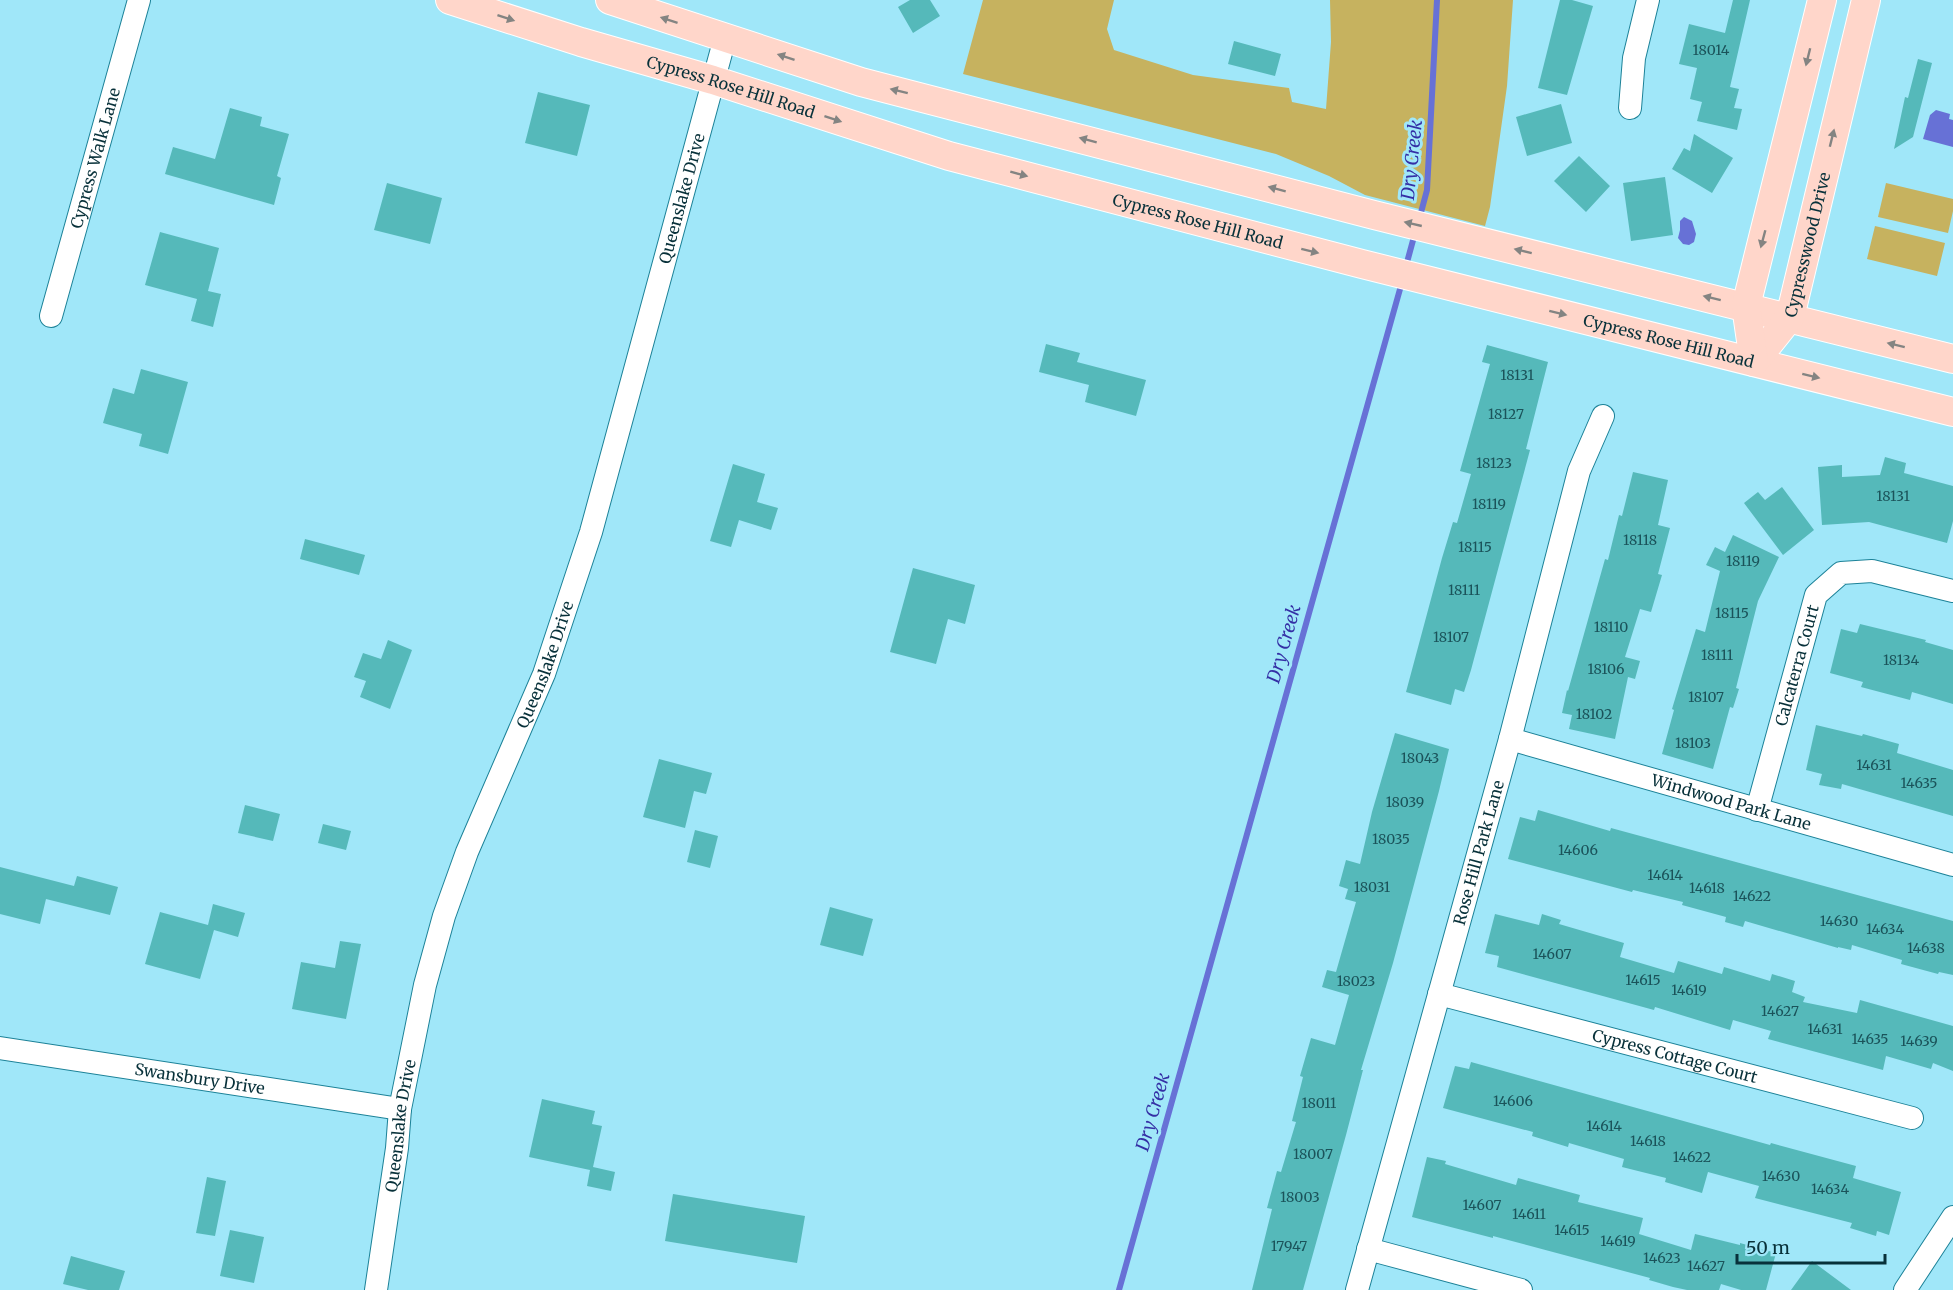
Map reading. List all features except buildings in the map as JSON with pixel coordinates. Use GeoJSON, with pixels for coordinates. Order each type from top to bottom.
{"type":"FeatureCollection","features":[{"type":"Feature","properties":{"kind":"main road","name":"Cypress Rose Hill Road"},"geometry":{"type":"LineString","coordinates":[[450,0],[949,156],[1362,264],[1953,411]]}},
{"type":"Feature","properties":{"kind":"main road"},"geometry":{"type":"LineString","coordinates":[[610,0],[861,82],[1374,215],[1953,359]]}},
{"type":"Feature","properties":{"kind":"main road"},"geometry":{"type":"LineString","coordinates":[[1754,362],[1746,306],[1822,0]]}},
{"type":"Feature","properties":{"kind":"main road","name":"Cypresswood Drive"},"geometry":{"type":"LineString","coordinates":[[1754,362],[1790,317],[1866,0]]}},
{"type":"Feature","properties":{"kind":"street","name":"Cypress Walk Lane"},"geometry":{"type":"LineString","coordinates":[[51,316],[139,0]]}},
{"type":"Feature","properties":{"kind":"street"},"geometry":{"type":"LineString","coordinates":[[1630,108],[1634,58],[1648,0]]}},
{"type":"Feature","properties":{"kind":"street","name":"Queenslake Drive"},"geometry":{"type":"LineString","coordinates":[[376,1290],[397,1148],[400,1109],[424,985],[444,916],[467,852],[544,674],[588,543],[725,38]]}},
{"type":"Feature","properties":{"kind":"street","name":"Rose Hill Park Lane"},"geometry":{"type":"LineString","coordinates":[[1357,1290],[1510,739],[1579,471],[1604,416]]}},
{"type":"Feature","properties":{"kind":"street","name":"Calcaterra Court"},"geometry":{"type":"LineString","coordinates":[[1757,810],[1816,595],[1841,573],[1872,571],[1953,591]]}},
{"type":"Feature","properties":{"kind":"street","name":"Windwood Park Lane"},"geometry":{"type":"LineString","coordinates":[[1510,739],[1953,865]]}},
{"type":"Feature","properties":{"kind":"street","name":"Cypress Cottage Court"},"geometry":{"type":"LineString","coordinates":[[1439,994],[1912,1118]]}},
{"type":"Feature","properties":{"kind":"street","name":"Swansbury Drive"},"geometry":{"type":"LineString","coordinates":[[0,1048],[400,1109]]}},
{"type":"Feature","properties":{"kind":"street"},"geometry":{"type":"LineString","coordinates":[[1905,1290],[1953,1217]]}},
{"type":"Feature","properties":{"kind":"street"},"geometry":{"type":"LineString","coordinates":[[1368,1249],[1521,1290]]}},
{"type":"Feature","properties":{"kind":"shaded area"},"geometry":{"type":"Polygon","coordinates":[[[983,0],[1114,0],[1107,29],[1114,50],[1193,75],[1289,88],[1292,102],[1326,109],[1331,42],[1330,0],[1513,0],[1507,86],[1490,207],[1485,226],[1365,195],[1329,176],[1276,154],[963,74],[983,0]]]}},
{"type":"Feature","properties":{"kind":"shaded area"},"geometry":{"type":"Polygon","coordinates":[[[1886,183],[1953,199],[1948,233],[1878,217],[1886,183]]]}},
{"type":"Feature","properties":{"kind":"shaded area"},"geometry":{"type":"Polygon","coordinates":[[[1875,226],[1945,243],[1937,276],[1867,259],[1875,226]]]}},
{"type":"Feature","properties":{"kind":"water"},"geometry":{"type":"Polygon","coordinates":[[[1936,110],[1950,114],[1949,119],[1953,120],[1953,147],[1923,139],[1930,115],[1936,110]]]}},
{"type":"Feature","properties":{"kind":"water"},"geometry":{"type":"Polygon","coordinates":[[[1684,217],[1692,221],[1696,234],[1694,242],[1689,245],[1683,244],[1678,238],[1680,221],[1684,217]]]}},
{"type":"Feature","properties":{"kind":"waterway","name":"Dry Creek"},"geometry":{"type":"LineString","coordinates":[[1419,220],[1427,190],[1437,0]]}},
{"type":"Feature","properties":{"kind":"waterway","name":"Dry Creek"},"geometry":{"type":"LineString","coordinates":[[1406,266],[1415,233]]}},
{"type":"Feature","properties":{"kind":"waterway","name":"Dry Creek"},"geometry":{"type":"LineString","coordinates":[[1119,1290],[1402,282]]}}]}
